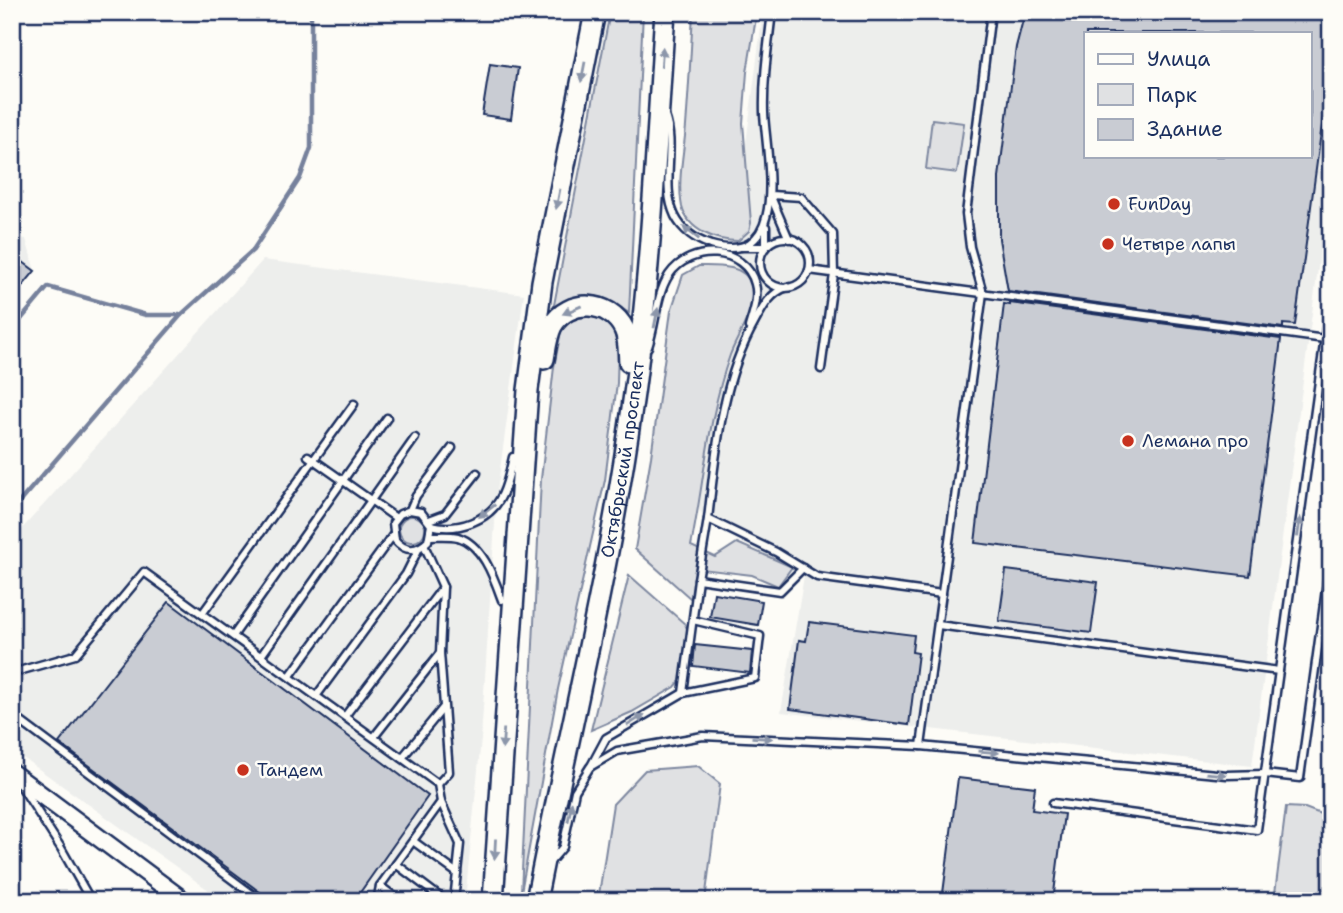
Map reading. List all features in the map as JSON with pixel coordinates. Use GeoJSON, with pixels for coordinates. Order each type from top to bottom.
{"type":"FeatureCollection","features":[{"type":"Feature","properties":{"kind":"main road"},"geometry":{"type":"LineString","coordinates":[[509,657],[500,619],[520,443],[542,282],[595,12]]}},
{"type":"Feature","properties":{"kind":"main road","name":"Октябрьский проспект"},"geometry":{"type":"LineString","coordinates":[[536,901],[613,522],[632,408],[641,328],[666,12]]}},
{"type":"Feature","properties":{"kind":"main road"},"geometry":{"type":"LineString","coordinates":[[493,901],[520,443],[533,420],[549,332],[561,316],[585,305],[611,313],[620,322],[628,341],[632,408]]}},
{"type":"Feature","properties":{"kind":"main road"},"geometry":{"type":"LineString","coordinates":[[12,773],[184,901]]}},
{"type":"Feature","properties":{"kind":"lane"},"geometry":{"type":"LineString","coordinates":[[747,335],[762,275],[761,259],[766,247],[765,222],[771,195],[764,111],[772,12]]}},
{"type":"Feature","properties":{"kind":"lane"},"geometry":{"type":"LineString","coordinates":[[921,746],[983,293],[970,247],[966,214],[991,12]]}},
{"type":"Feature","properties":{"kind":"lane"},"geometry":{"type":"LineString","coordinates":[[659,102],[668,124],[670,202],[679,222],[691,235],[709,244],[737,246],[766,247],[776,240],[789,239],[800,243],[810,258],[802,281],[767,300],[736,358],[718,433],[683,693]]}},
{"type":"Feature","properties":{"kind":"lane"},"geometry":{"type":"LineString","coordinates":[[771,195],[789,239]]}},
{"type":"Feature","properties":{"kind":"lane"},"geometry":{"type":"LineString","coordinates":[[771,195],[801,197],[833,234],[834,274],[821,369]]}},
{"type":"Feature","properties":{"kind":"lane"},"geometry":{"type":"LineString","coordinates":[[737,246],[755,239],[765,222]]}},
{"type":"Feature","properties":{"kind":"lane"},"geometry":{"type":"LineString","coordinates":[[632,408],[662,291],[674,269],[686,259],[713,253],[739,260],[746,264],[757,292]]}},
{"type":"Feature","properties":{"kind":"lane"},"geometry":{"type":"LineString","coordinates":[[808,270],[1325,339]]}},
{"type":"Feature","properties":{"kind":"lane"},"geometry":{"type":"LineString","coordinates":[[750,272],[762,275],[777,286],[787,287]]}},
{"type":"Feature","properties":{"kind":"lane"},"geometry":{"type":"LineString","coordinates":[[1053,803],[1257,830],[1331,293]]}},
{"type":"Feature","properties":{"kind":"lane"},"geometry":{"type":"LineString","coordinates":[[202,614],[311,458],[354,404]]}},
{"type":"Feature","properties":{"kind":"lane"},"geometry":{"type":"LineString","coordinates":[[233,636],[387,418]]}},
{"type":"Feature","properties":{"kind":"lane"},"geometry":{"type":"LineString","coordinates":[[261,656],[415,438]]}},
{"type":"Feature","properties":{"kind":"lane"},"geometry":{"type":"LineString","coordinates":[[410,510],[421,512],[430,522],[457,528],[492,509],[502,496],[520,443]]}},
{"type":"Feature","properties":{"kind":"lane"},"geometry":{"type":"LineString","coordinates":[[290,676],[393,534],[396,518],[410,510],[416,496],[452,448]]}},
{"type":"Feature","properties":{"kind":"lane"},"geometry":{"type":"LineString","coordinates":[[311,458],[396,518]]}},
{"type":"Feature","properties":{"kind":"lane"},"geometry":{"type":"LineString","coordinates":[[430,522],[445,514],[477,473]]}},
{"type":"Feature","properties":{"kind":"lane"},"geometry":{"type":"LineString","coordinates":[[708,519],[776,552],[817,577],[942,594]]}},
{"type":"Feature","properties":{"kind":"lane"},"geometry":{"type":"LineString","coordinates":[[317,695],[431,536],[430,522]]}},
{"type":"Feature","properties":{"kind":"lane"},"geometry":{"type":"LineString","coordinates":[[393,534],[403,547],[422,547]]}},
{"type":"Feature","properties":{"kind":"lane"},"geometry":{"type":"LineString","coordinates":[[431,536],[456,536],[469,543],[490,570],[502,600]]}},
{"type":"Feature","properties":{"kind":"lane"},"geometry":{"type":"LineString","coordinates":[[422,547],[443,587],[440,653],[449,772],[438,784]]}},
{"type":"Feature","properties":{"kind":"lane"},"geometry":{"type":"LineString","coordinates":[[590,767],[617,751],[703,736],[921,746],[1227,775],[1265,774],[1300,778],[1331,553]]}},
{"type":"Feature","properties":{"kind":"lane"},"geometry":{"type":"LineString","coordinates":[[698,579],[780,591],[803,568]]}},
{"type":"Feature","properties":{"kind":"lane"},"geometry":{"type":"LineString","coordinates":[[12,673],[75,655],[144,572],[438,784],[441,802],[460,844],[454,901]]}},
{"type":"Feature","properties":{"kind":"lane"},"geometry":{"type":"LineString","coordinates":[[345,716],[443,587]]}},
{"type":"Feature","properties":{"kind":"lane"},"geometry":{"type":"LineString","coordinates":[[542,872],[563,846],[575,791],[606,738],[683,693],[755,678],[760,636],[693,620]]}},
{"type":"Feature","properties":{"kind":"lane"},"geometry":{"type":"LineString","coordinates":[[938,625],[1279,671]]}},
{"type":"Feature","properties":{"kind":"lane"},"geometry":{"type":"LineString","coordinates":[[374,737],[440,653]]}},
{"type":"Feature","properties":{"kind":"lane"},"geometry":{"type":"LineString","coordinates":[[402,758],[444,708]]}},
{"type":"Feature","properties":{"kind":"lane"},"geometry":{"type":"LineString","coordinates":[[12,715],[261,901]]}},
{"type":"Feature","properties":{"kind":"lane"},"geometry":{"type":"LineString","coordinates":[[12,773],[61,848],[91,901]]}},
{"type":"Feature","properties":{"kind":"lane"},"geometry":{"type":"LineString","coordinates":[[377,901],[380,886],[441,802]]}},
{"type":"Feature","properties":{"kind":"lane"},"geometry":{"type":"LineString","coordinates":[[413,841],[457,873]]}},
{"type":"Feature","properties":{"kind":"lane"},"geometry":{"type":"LineString","coordinates":[[396,864],[445,901]]}},
{"type":"Feature","properties":{"kind":"lane"},"geometry":{"type":"LineString","coordinates":[[380,886],[400,901]]}},
{"type":"Feature","properties":{"kind":"shaded area"},"geometry":{"type":"Polygon","coordinates":[[[763,12],[1331,12],[1331,170],[1252,766],[781,712],[804,576],[706,522],[699,509],[763,12]]]}},
{"type":"Feature","properties":{"kind":"shaded area"},"geometry":{"type":"Polygon","coordinates":[[[12,237],[26,239],[35,271],[12,299],[12,237]]]}},
{"type":"Feature","properties":{"kind":"shaded area"},"geometry":{"type":"Polygon","coordinates":[[[263,260],[524,294],[497,492],[481,739],[465,901],[224,901],[12,750],[12,540],[263,260]]]}},
{"type":"Feature","properties":{"kind":"green space"},"geometry":{"type":"Polygon","coordinates":[[[610,12],[643,12],[629,313],[609,301],[591,295],[573,298],[553,310],[610,12]]]}},
{"type":"Feature","properties":{"kind":"green space"},"geometry":{"type":"Polygon","coordinates":[[[693,12],[757,12],[747,72],[743,123],[751,223],[749,231],[738,241],[704,233],[690,222],[682,207],[681,177],[693,12]]]}},
{"type":"Feature","properties":{"kind":"green space"},"geometry":{"type":"Polygon","coordinates":[[[932,119],[964,123],[957,173],[926,169],[932,119]]]}},
{"type":"Feature","properties":{"kind":"green space"},"geometry":{"type":"Polygon","coordinates":[[[699,266],[729,267],[743,273],[751,284],[752,302],[730,355],[716,402],[691,546],[715,557],[737,543],[792,567],[778,586],[752,575],[702,569],[696,598],[691,599],[635,549],[671,311],[683,275],[699,266]]]}},
{"type":"Feature","properties":{"kind":"green space"},"geometry":{"type":"Polygon","coordinates":[[[586,316],[600,317],[613,329],[618,347],[617,383],[605,480],[558,689],[521,892],[541,479],[554,367],[561,331],[572,320],[586,316]]]}},
{"type":"Feature","properties":{"kind":"green space"},"geometry":{"type":"Polygon","coordinates":[[[412,516],[421,520],[425,529],[421,538],[412,542],[403,538],[399,529],[403,520],[412,516]]]}},
{"type":"Feature","properties":{"kind":"green space"},"geometry":{"type":"Polygon","coordinates":[[[629,575],[685,624],[690,635],[684,676],[675,687],[632,712],[591,730],[629,575]]]}},
{"type":"Feature","properties":{"kind":"green space"},"geometry":{"type":"Polygon","coordinates":[[[698,766],[720,784],[705,901],[598,901],[613,804],[645,770],[698,766]]]}},
{"type":"Feature","properties":{"kind":"green space"},"geometry":{"type":"Polygon","coordinates":[[[1286,807],[1305,808],[1331,818],[1331,901],[1274,901],[1286,807]]]}},
{"type":"Feature","properties":{"kind":"building"},"geometry":{"type":"Polygon","coordinates":[[[1025,12],[1331,12],[1331,58],[1295,325],[1283,324],[1283,328],[1008,291],[999,239],[999,177],[1016,47],[1025,12]]]}},
{"type":"Feature","properties":{"kind":"building"},"geometry":{"type":"Polygon","coordinates":[[[490,64],[518,68],[511,119],[482,115],[490,64]]]}},
{"type":"Feature","properties":{"kind":"building"},"geometry":{"type":"Polygon","coordinates":[[[23,262],[35,271],[12,299],[12,276],[23,262]]]}},
{"type":"Feature","properties":{"kind":"building","name":"Лемана про"},"geometry":{"type":"Polygon","coordinates":[[[1004,304],[1281,339],[1250,576],[975,543],[1004,304]]]}},
{"type":"Feature","properties":{"kind":"building"},"geometry":{"type":"Polygon","coordinates":[[[1006,570],[1098,582],[1091,633],[999,621],[1006,570]]]}},
{"type":"Feature","properties":{"kind":"building"},"geometry":{"type":"Polygon","coordinates":[[[714,593],[762,601],[758,625],[710,617],[714,593]]]}},
{"type":"Feature","properties":{"kind":"building","name":"Тандем"},"geometry":{"type":"Polygon","coordinates":[[[169,602],[428,796],[354,901],[272,901],[59,743],[169,602]]]}},
{"type":"Feature","properties":{"kind":"building"},"geometry":{"type":"Polygon","coordinates":[[[809,622],[914,635],[912,652],[918,653],[909,725],[790,709],[799,640],[806,641],[809,622]]]}},
{"type":"Feature","properties":{"kind":"building"},"geometry":{"type":"Polygon","coordinates":[[[695,645],[752,651],[750,673],[693,666],[695,645]]]}},
{"type":"Feature","properties":{"kind":"building"},"geometry":{"type":"Polygon","coordinates":[[[958,778],[1035,787],[1032,810],[1064,814],[1053,901],[942,901],[958,778]]]}},
{"type":"Feature","properties":{"kind":"waterway"},"geometry":{"type":"LineString","coordinates":[[15,507],[181,315],[253,250],[300,178],[311,148],[311,12]]}},
{"type":"Feature","properties":{"kind":"waterway"},"geometry":{"type":"LineString","coordinates":[[12,330],[48,287],[146,315],[181,315]]}},
{"type":"Feature","properties":{"kind":"place","name":"FunDay"},"geometry":{"type":"Point","coordinates":[1114,204]}},
{"type":"Feature","properties":{"kind":"place","name":"Четыре лапы"},"geometry":{"type":"Point","coordinates":[1108,244]}},
{"type":"Feature","properties":{"kind":"place","name":"Лемана про"},"geometry":{"type":"Point","coordinates":[1128,441]}},
{"type":"Feature","properties":{"kind":"place","name":"Тандем"},"geometry":{"type":"Point","coordinates":[243,770]}}]}
